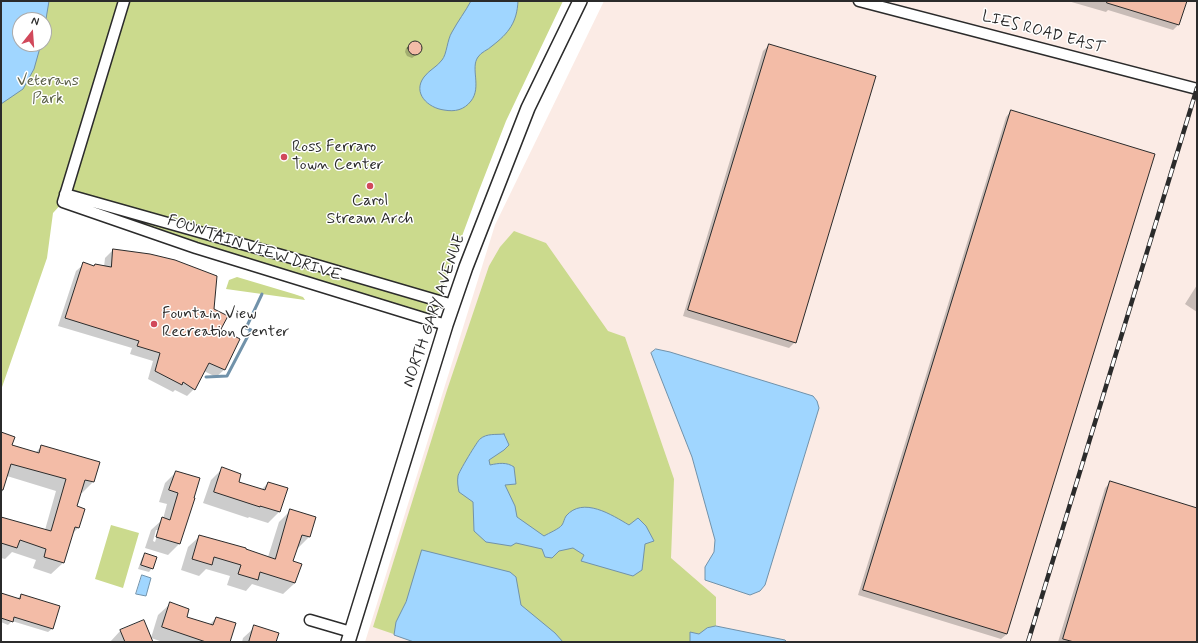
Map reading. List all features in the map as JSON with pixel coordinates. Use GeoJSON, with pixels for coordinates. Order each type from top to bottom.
{"type":"FeatureCollection","features":[{"type":"Feature","properties":{"kind":"street"},"geometry":{"type":"LineString","coordinates":[[65,194],[124,1]]}},
{"type":"Feature","properties":{"kind":"street","name":"NORTH GARY AVENUE"},"geometry":{"type":"LineString","coordinates":[[350,637],[453,305],[482,225],[528,108],[580,1]]}},
{"type":"Feature","properties":{"kind":"street","name":"LIES ROAD EAST"},"geometry":{"type":"LineString","coordinates":[[859,1],[1197,89]]}},
{"type":"Feature","properties":{"kind":"street","name":"FOUNTAIN VIEW DRIVE"},"geometry":{"type":"LineString","coordinates":[[446,325],[196,248],[63,202],[65,194],[453,305]]}},
{"type":"Feature","properties":{"kind":"street"},"geometry":{"type":"LineString","coordinates":[[310,620],[350,637]]}},
{"type":"Feature","properties":{"kind":"shaded area"},"geometry":{"type":"Polygon","coordinates":[[[604,1],[1197,1],[1197,642],[365,642],[495,225],[604,1]]]}},
{"type":"Feature","properties":{"kind":"green space","name":"Ross Ferraro Town Center"},"geometry":{"type":"Polygon","coordinates":[[[1,1],[563,1],[506,121],[432,317],[63,202],[53,213],[47,258],[1,390],[1,1]]]}},
{"type":"Feature","properties":{"kind":"green space"},"geometry":{"type":"Polygon","coordinates":[[[514,231],[546,243],[608,331],[625,337],[674,479],[671,558],[716,597],[716,626],[700,642],[417,642],[373,627],[447,390],[489,266],[500,247],[514,231]]]}},
{"type":"Feature","properties":{"kind":"green space"},"geometry":{"type":"Polygon","coordinates":[[[237,277],[303,297],[305,300],[226,289],[229,280],[237,277]]]}},
{"type":"Feature","properties":{"kind":"green space"},"geometry":{"type":"Polygon","coordinates":[[[111,525],[139,533],[123,588],[95,579],[111,525]]]}},
{"type":"Feature","properties":{"kind":"water"},"geometry":{"type":"Polygon","coordinates":[[[1,1],[49,1],[47,12],[12,12],[12,52],[39,52],[34,69],[23,89],[1,104],[1,1]]]}},
{"type":"Feature","properties":{"kind":"water"},"geometry":{"type":"Polygon","coordinates":[[[471,1],[518,1],[516,15],[507,32],[478,57],[475,67],[476,90],[471,101],[459,110],[448,111],[438,109],[427,103],[424,99],[420,89],[421,83],[424,77],[438,65],[444,57],[450,35],[471,1]]]}},
{"type":"Feature","properties":{"kind":"water"},"geometry":{"type":"Polygon","coordinates":[[[656,349],[813,396],[817,401],[819,408],[765,585],[760,591],[750,595],[705,580],[705,567],[714,552],[715,540],[692,457],[651,353],[656,349]]]}},
{"type":"Feature","properties":{"kind":"water"},"geometry":{"type":"Polygon","coordinates":[[[504,434],[509,445],[489,460],[490,465],[503,463],[514,467],[516,484],[505,485],[515,506],[517,517],[544,536],[561,526],[566,516],[573,510],[581,508],[589,507],[598,509],[629,525],[638,518],[646,526],[654,541],[645,544],[642,570],[633,576],[581,561],[584,555],[573,548],[559,551],[552,558],[545,557],[542,549],[516,543],[511,546],[486,542],[474,531],[473,502],[459,492],[458,476],[480,439],[489,435],[504,434]]]}},
{"type":"Feature","properties":{"kind":"water"},"geometry":{"type":"Polygon","coordinates":[[[422,550],[510,572],[516,577],[521,605],[555,633],[563,642],[414,642],[394,635],[396,622],[406,602],[422,550]]]}},
{"type":"Feature","properties":{"kind":"water"},"geometry":{"type":"Polygon","coordinates":[[[142,575],[151,578],[146,596],[136,594],[142,575]]]}},
{"type":"Feature","properties":{"kind":"water"},"geometry":{"type":"Polygon","coordinates":[[[716,626],[785,640],[787,642],[690,642],[690,632],[699,634],[707,628],[716,626]]]}},
{"type":"Feature","properties":{"kind":"building"},"geometry":{"type":"Polygon","coordinates":[[[1107,1],[1187,1],[1179,25],[1107,3],[1107,1]]]}},
{"type":"Feature","properties":{"kind":"building"},"geometry":{"type":"Polygon","coordinates":[[[415,41],[420,43],[422,48],[420,53],[415,55],[410,53],[408,48],[410,43],[415,41]]]}},
{"type":"Feature","properties":{"kind":"building"},"geometry":{"type":"Polygon","coordinates":[[[769,44],[876,76],[796,343],[688,310],[769,44]]]}},
{"type":"Feature","properties":{"kind":"building"},"geometry":{"type":"Polygon","coordinates":[[[1011,110],[1155,154],[1007,634],[863,590],[1011,110]]]}},
{"type":"Feature","properties":{"kind":"building","name":"Fountain View Recreation Center"},"geometry":{"type":"Polygon","coordinates":[[[113,249],[150,254],[175,260],[217,276],[214,309],[228,316],[221,329],[240,339],[225,370],[209,363],[195,390],[183,382],[182,385],[155,371],[160,353],[137,346],[139,341],[65,318],[83,262],[94,266],[95,264],[111,267],[113,249]]]}},
{"type":"Feature","properties":{"kind":"building"},"geometry":{"type":"Polygon","coordinates":[[[1,432],[15,437],[12,445],[39,453],[41,445],[100,462],[94,482],[85,480],[77,506],[85,509],[79,528],[75,527],[64,563],[44,557],[46,549],[20,540],[17,548],[1,543],[1,517],[51,531],[66,479],[11,464],[3,490],[1,490],[1,432]]]}},
{"type":"Feature","properties":{"kind":"building"},"geometry":{"type":"Polygon","coordinates":[[[222,467],[241,474],[239,482],[265,490],[268,482],[288,488],[280,512],[214,492],[222,467]]]}},
{"type":"Feature","properties":{"kind":"building"},"geometry":{"type":"Polygon","coordinates":[[[176,471],[200,478],[180,544],[156,537],[162,517],[170,520],[178,493],[169,490],[176,471]]]}},
{"type":"Feature","properties":{"kind":"building"},"geometry":{"type":"Polygon","coordinates":[[[1110,481],[1197,508],[1197,642],[1074,642],[1063,639],[1110,481]]]}},
{"type":"Feature","properties":{"kind":"building"},"geometry":{"type":"Polygon","coordinates":[[[290,509],[316,517],[310,537],[302,535],[293,561],[302,564],[295,583],[260,572],[258,580],[238,574],[241,565],[214,557],[212,565],[192,559],[199,535],[246,548],[275,559],[290,509]]]}},
{"type":"Feature","properties":{"kind":"building"},"geometry":{"type":"Polygon","coordinates":[[[145,553],[157,557],[153,569],[141,565],[145,553]]]}},
{"type":"Feature","properties":{"kind":"building"},"geometry":{"type":"Polygon","coordinates":[[[1,593],[20,599],[21,594],[60,606],[53,629],[14,617],[13,622],[1,618],[1,593]]]}},
{"type":"Feature","properties":{"kind":"building"},"geometry":{"type":"Polygon","coordinates":[[[170,602],[189,609],[187,617],[213,625],[216,617],[236,623],[230,642],[206,642],[162,627],[170,602]]]}},
{"type":"Feature","properties":{"kind":"building"},"geometry":{"type":"Polygon","coordinates":[[[144,620],[153,642],[125,642],[120,630],[144,620]]]}},
{"type":"Feature","properties":{"kind":"building"},"geometry":{"type":"Polygon","coordinates":[[[254,625],[279,633],[276,642],[249,642],[254,625]]]}},
{"type":"Feature","properties":{"kind":"waterway"},"geometry":{"type":"LineString","coordinates":[[206,377],[227,376],[251,330],[246,328],[262,294]]}},
{"type":"Feature","properties":{"kind":"railway"},"geometry":{"type":"LineString","coordinates":[[1028,642],[1197,88]]}},
{"type":"Feature","properties":{"kind":"place","name":"Ross Ferraro Town Center"},"geometry":{"type":"Point","coordinates":[284,157]}},
{"type":"Feature","properties":{"kind":"place","name":"Carol Stream Arch"},"geometry":{"type":"Point","coordinates":[370,186]}},
{"type":"Feature","properties":{"kind":"place","name":"Fountain View Recreation Center"},"geometry":{"type":"Point","coordinates":[154,324]}},
{"type":"Feature","properties":{"kind":"park label","name":"Veterans Park"},"geometry":{"type":"Point","coordinates":[48,91]}}]}
